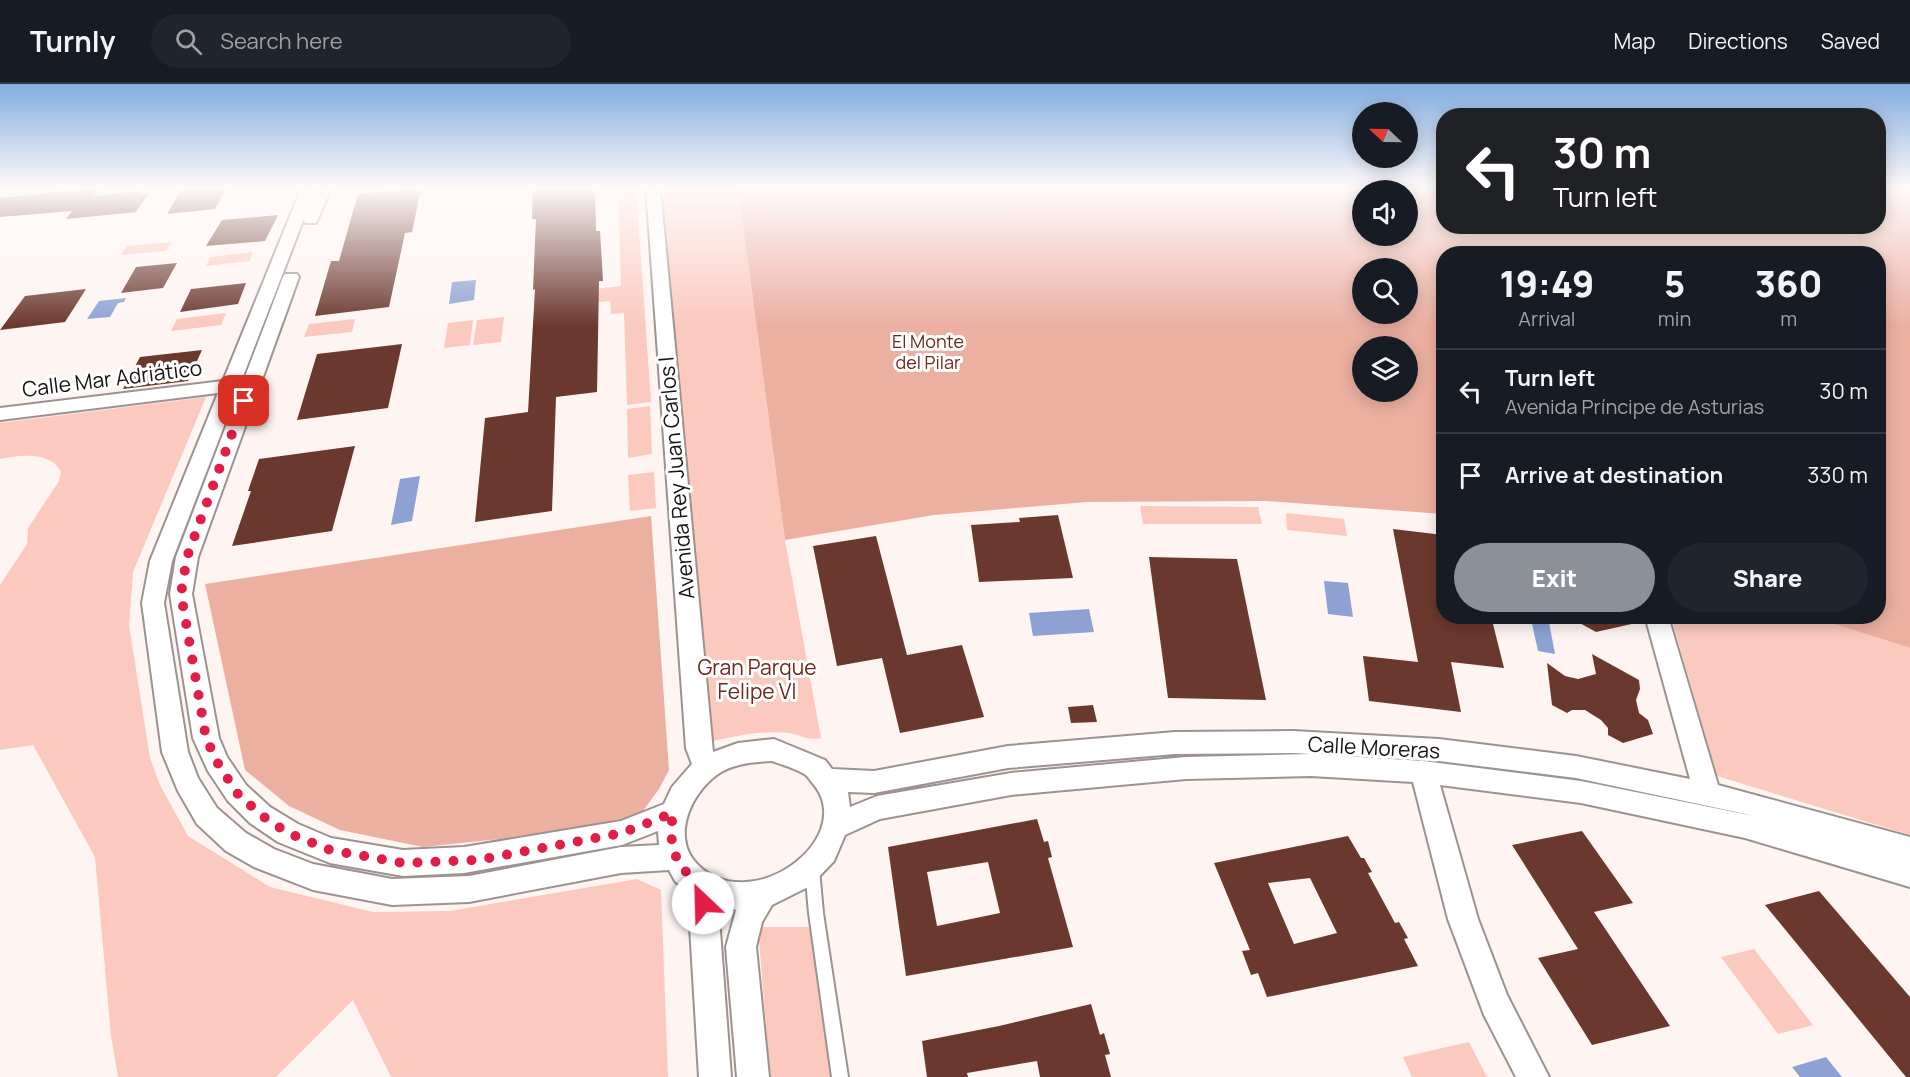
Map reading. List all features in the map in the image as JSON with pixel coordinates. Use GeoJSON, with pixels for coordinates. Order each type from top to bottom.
{"type":"FeatureCollection","features":[{"type":"Feature","properties":{"kind":"street"},"geometry":{"type":"LineString","coordinates":[[290,233],[161,561],[153,603],[175,752],[187,783],[207,816],[236,842],[264,858],[313,877],[392,892],[469,889],[621,860],[675,857]]}},
{"type":"Feature","properties":{"kind":"street"},"geometry":{"type":"LineString","coordinates":[[306,233],[187,557],[181,594],[206,738],[217,762],[237,793],[261,815],[288,833],[330,850],[403,863],[478,860],[622,833],[673,813]]}},
{"type":"Feature","properties":{"kind":"street","name":"Avenida Rey Juan Carlos I"},"geometry":{"type":"LineString","coordinates":[[657,233],[699,748],[706,768]]}},
{"type":"Feature","properties":{"kind":"street","name":"Calle Mar Adriático"},"geometry":{"type":"LineString","coordinates":[[0,414],[230,386]]}},
{"type":"Feature","properties":{"kind":"street"},"geometry":{"type":"LineString","coordinates":[[1658,624],[1707,793]]}},
{"type":"Feature","properties":{"kind":"street","name":"Calle Moreras"},"geometry":{"type":"LineString","coordinates":[[829,780],[874,782],[1008,758],[1175,743],[1293,742],[1449,751],[1576,767],[1707,793],[1910,850]]}},
{"type":"Feature","properties":{"kind":"street"},"geometry":{"type":"LineString","coordinates":[[774,750],[804,759],[814,765],[829,780],[838,810],[837,826],[828,848],[812,868],[790,884],[763,894],[741,896],[721,893],[702,886],[686,873],[675,857],[670,836],[673,813],[680,796],[706,768],[728,757],[751,751],[774,750]]}},
{"type":"Feature","properties":{"kind":"street","name":"Calle Moreras"},"geometry":{"type":"LineString","coordinates":[[837,826],[877,808],[1011,784],[1186,768],[1311,765],[1423,772],[1581,792],[1745,826],[1910,874]]}},
{"type":"Feature","properties":{"kind":"street"},"geometry":{"type":"LineString","coordinates":[[1423,772],[1463,919],[1495,1004],[1533,1077]]}},
{"type":"Feature","properties":{"kind":"street"},"geometry":{"type":"LineString","coordinates":[[702,886],[715,1077]]}},
{"type":"Feature","properties":{"kind":"street"},"geometry":{"type":"LineString","coordinates":[[753,1077],[741,947],[748,917],[763,894]]}},
{"type":"Feature","properties":{"kind":"lane"},"geometry":{"type":"LineString","coordinates":[[812,868],[816,913],[840,1077]]}},
{"type":"Feature","properties":{"kind":"green space"},"geometry":{"type":"Polygon","coordinates":[[[619,233],[639,233],[651,402],[627,405],[624,313],[611,314],[610,301],[536,309],[538,296],[621,286],[619,233]]]}},
{"type":"Feature","properties":{"kind":"green space","name":"Gran Parque Felipe VI"},"geometry":{"type":"Polygon","coordinates":[[[661,233],[744,233],[785,540],[821,738],[812,739],[789,733],[770,732],[713,741],[688,526],[661,233]]]}},
{"type":"Feature","properties":{"kind":"green space","name":"El Monte del Pilar"},"geometry":{"type":"Polygon","coordinates":[[[744,233],[1352,233],[1352,246],[1418,246],[1418,233],[1910,233],[1910,648],[1834,624],[1886,624],[1886,246],[1436,246],[1436,513],[1266,501],[1087,502],[934,515],[785,540],[744,233]]]}},
{"type":"Feature","properties":{"kind":"green space"},"geometry":{"type":"Polygon","coordinates":[[[172,242],[166,251],[121,255],[127,246],[172,242]]]}},
{"type":"Feature","properties":{"kind":"green space"},"geometry":{"type":"Polygon","coordinates":[[[253,252],[250,261],[206,266],[210,257],[253,252]]]}},
{"type":"Feature","properties":{"kind":"green space"},"geometry":{"type":"Polygon","coordinates":[[[226,313],[221,325],[171,331],[177,319],[226,313]]]}},
{"type":"Feature","properties":{"kind":"green space"},"geometry":{"type":"Polygon","coordinates":[[[504,317],[501,342],[473,345],[477,320],[504,317]]]}},
{"type":"Feature","properties":{"kind":"green space"},"geometry":{"type":"Polygon","coordinates":[[[355,319],[352,332],[304,337],[309,324],[355,319]]]}},
{"type":"Feature","properties":{"kind":"green space"},"geometry":{"type":"Polygon","coordinates":[[[473,320],[470,345],[444,348],[448,323],[473,320]]]}},
{"type":"Feature","properties":{"kind":"green space"},"geometry":{"type":"Polygon","coordinates":[[[206,397],[133,572],[129,625],[150,758],[160,785],[188,836],[270,887],[373,912],[450,911],[637,879],[661,890],[668,1077],[391,1077],[353,1000],[276,1077],[118,1077],[111,1036],[95,857],[33,745],[0,750],[0,585],[27,544],[28,528],[59,481],[61,472],[50,461],[34,456],[0,459],[0,423],[206,397]]]}},
{"type":"Feature","properties":{"kind":"green space"},"geometry":{"type":"Polygon","coordinates":[[[650,406],[652,454],[628,458],[627,409],[650,406]]]}},
{"type":"Feature","properties":{"kind":"green space"},"geometry":{"type":"Polygon","coordinates":[[[654,472],[656,508],[630,511],[628,475],[654,472]]]}},
{"type":"Feature","properties":{"kind":"green space"},"geometry":{"type":"Polygon","coordinates":[[[1140,506],[1258,507],[1262,524],[1143,524],[1140,506]]]}},
{"type":"Feature","properties":{"kind":"green space"},"geometry":{"type":"Polygon","coordinates":[[[1286,513],[1344,519],[1347,536],[1287,530],[1286,513]]]}},
{"type":"Feature","properties":{"kind":"green space"},"geometry":{"type":"Polygon","coordinates":[[[651,516],[669,770],[659,789],[640,815],[540,835],[423,847],[340,830],[289,806],[245,770],[205,584],[651,516]]]}},
{"type":"Feature","properties":{"kind":"green space"},"geometry":{"type":"Polygon","coordinates":[[[1673,624],[1834,624],[1910,648],[1910,835],[1717,776],[1673,624]]]}},
{"type":"Feature","properties":{"kind":"green space"},"geometry":{"type":"Polygon","coordinates":[[[758,927],[812,927],[833,1077],[770,1077],[758,927]]]}},
{"type":"Feature","properties":{"kind":"green space"},"geometry":{"type":"Polygon","coordinates":[[[1754,949],[1814,1025],[1778,1034],[1721,957],[1754,949]]]}},
{"type":"Feature","properties":{"kind":"green space"},"geometry":{"type":"Polygon","coordinates":[[[1469,1042],[1487,1077],[1412,1077],[1403,1057],[1469,1042]]]}},
{"type":"Feature","properties":{"kind":"water"},"geometry":{"type":"Polygon","coordinates":[[[476,280],[474,300],[449,304],[452,282],[476,280]]]}},
{"type":"Feature","properties":{"kind":"water"},"geometry":{"type":"Polygon","coordinates":[[[126,298],[124,302],[118,303],[110,317],[87,319],[99,301],[126,298]]]}},
{"type":"Feature","properties":{"kind":"water"},"geometry":{"type":"Polygon","coordinates":[[[420,476],[412,521],[391,525],[400,479],[420,476]]]}},
{"type":"Feature","properties":{"kind":"water"},"geometry":{"type":"Polygon","coordinates":[[[1324,581],[1348,583],[1353,617],[1328,614],[1324,581]]]}},
{"type":"Feature","properties":{"kind":"water"},"geometry":{"type":"Polygon","coordinates":[[[1089,609],[1094,632],[1033,636],[1029,613],[1089,609]]]}},
{"type":"Feature","properties":{"kind":"water"},"geometry":{"type":"Polygon","coordinates":[[[1532,624],[1549,624],[1555,654],[1538,651],[1532,624]]]}},
{"type":"Feature","properties":{"kind":"water"},"geometry":{"type":"Polygon","coordinates":[[[1826,1057],[1842,1077],[1800,1077],[1792,1067],[1826,1057]]]}},
{"type":"Feature","properties":{"kind":"building"},"geometry":{"type":"Polygon","coordinates":[[[214,233],[269,233],[265,241],[206,246],[214,233]]]}},
{"type":"Feature","properties":{"kind":"building"},"geometry":{"type":"Polygon","coordinates":[[[347,233],[405,233],[389,307],[315,316],[331,261],[339,261],[347,233]]]}},
{"type":"Feature","properties":{"kind":"building"},"geometry":{"type":"Polygon","coordinates":[[[535,233],[600,233],[603,281],[599,281],[597,392],[556,397],[552,511],[475,522],[485,418],[528,412],[535,289],[533,290],[535,233]]]}},
{"type":"Feature","properties":{"kind":"building"},"geometry":{"type":"Polygon","coordinates":[[[177,263],[163,288],[121,293],[136,267],[177,263]]]}},
{"type":"Feature","properties":{"kind":"building"},"geometry":{"type":"Polygon","coordinates":[[[246,283],[238,304],[180,312],[191,289],[246,283]]]}},
{"type":"Feature","properties":{"kind":"building"},"geometry":{"type":"Polygon","coordinates":[[[86,289],[65,322],[0,330],[25,296],[86,289]]]}},
{"type":"Feature","properties":{"kind":"building"},"geometry":{"type":"Polygon","coordinates":[[[402,344],[388,408],[297,420],[317,354],[402,344]]]}},
{"type":"Feature","properties":{"kind":"building"},"geometry":{"type":"Polygon","coordinates":[[[202,350],[188,381],[123,389],[140,357],[202,350]]]}},
{"type":"Feature","properties":{"kind":"building"},"geometry":{"type":"Polygon","coordinates":[[[355,446],[332,531],[232,546],[251,491],[248,491],[259,459],[355,446]]]}},
{"type":"Feature","properties":{"kind":"building"},"geometry":{"type":"Polygon","coordinates":[[[1058,515],[1073,578],[979,582],[971,525],[1020,522],[1019,518],[1058,515]]]}},
{"type":"Feature","properties":{"kind":"building"},"geometry":{"type":"Polygon","coordinates":[[[1393,529],[1436,534],[1436,624],[1493,624],[1504,668],[1451,662],[1461,712],[1369,701],[1363,656],[1418,662],[1393,529]]]}},
{"type":"Feature","properties":{"kind":"building"},"geometry":{"type":"Polygon","coordinates":[[[876,536],[907,655],[962,645],[984,717],[900,733],[882,658],[837,666],[813,546],[876,536]]]}},
{"type":"Feature","properties":{"kind":"building"},"geometry":{"type":"Polygon","coordinates":[[[1149,557],[1237,559],[1266,700],[1168,698],[1149,557]]]}},
{"type":"Feature","properties":{"kind":"building"},"geometry":{"type":"Polygon","coordinates":[[[1582,624],[1632,624],[1596,632],[1582,624]]]}},
{"type":"Feature","properties":{"kind":"building"},"geometry":{"type":"Polygon","coordinates":[[[1592,654],[1639,680],[1640,689],[1636,700],[1639,713],[1648,720],[1653,734],[1623,743],[1608,735],[1608,728],[1601,720],[1585,710],[1572,710],[1567,713],[1552,705],[1547,663],[1565,676],[1578,679],[1596,674],[1592,654]]]}},
{"type":"Feature","properties":{"kind":"building"},"geometry":{"type":"Polygon","coordinates":[[[1093,705],[1097,722],[1071,723],[1068,707],[1093,705]]]}},
{"type":"Feature","properties":{"kind":"building"},"geometry":{"type":"Polygon","coordinates":[[[1037,819],[1044,842],[1048,841],[1052,857],[1048,858],[1073,947],[906,976],[888,847],[1037,819]],[[988,862],[927,872],[937,926],[1000,913],[988,862]]]}},
{"type":"Feature","properties":{"kind":"building"},"geometry":{"type":"Polygon","coordinates":[[[1582,831],[1633,903],[1594,912],[1670,1026],[1592,1045],[1538,958],[1578,949],[1512,845],[1582,831]]]}},
{"type":"Feature","properties":{"kind":"building"},"geometry":{"type":"Polygon","coordinates":[[[1348,836],[1372,872],[1368,873],[1395,923],[1399,922],[1408,938],[1404,939],[1418,966],[1267,997],[1258,973],[1251,975],[1242,951],[1250,950],[1214,863],[1348,836]],[[1310,878],[1268,883],[1294,944],[1337,933],[1310,878]]]}},
{"type":"Feature","properties":{"kind":"building"},"geometry":{"type":"Polygon","coordinates":[[[1819,891],[1910,997],[1910,1077],[1906,1077],[1765,905],[1819,891]]]}},
{"type":"Feature","properties":{"kind":"building"},"geometry":{"type":"Polygon","coordinates":[[[1091,1004],[1100,1035],[1104,1033],[1110,1054],[1105,1055],[1111,1077],[1040,1077],[1037,1061],[967,1073],[968,1077],[927,1077],[922,1041],[999,1026],[1091,1004]]]}},
{"type":"Feature","properties":{"kind":"route"},"geometry":{"type":"LineString","coordinates":[[244,401],[187,557],[181,594],[206,738],[217,762],[237,793],[261,815],[288,833],[330,850],[403,863],[478,860],[622,833],[673,813],[670,836],[675,857],[691,878],[702,886],[703,903]]}}]}
